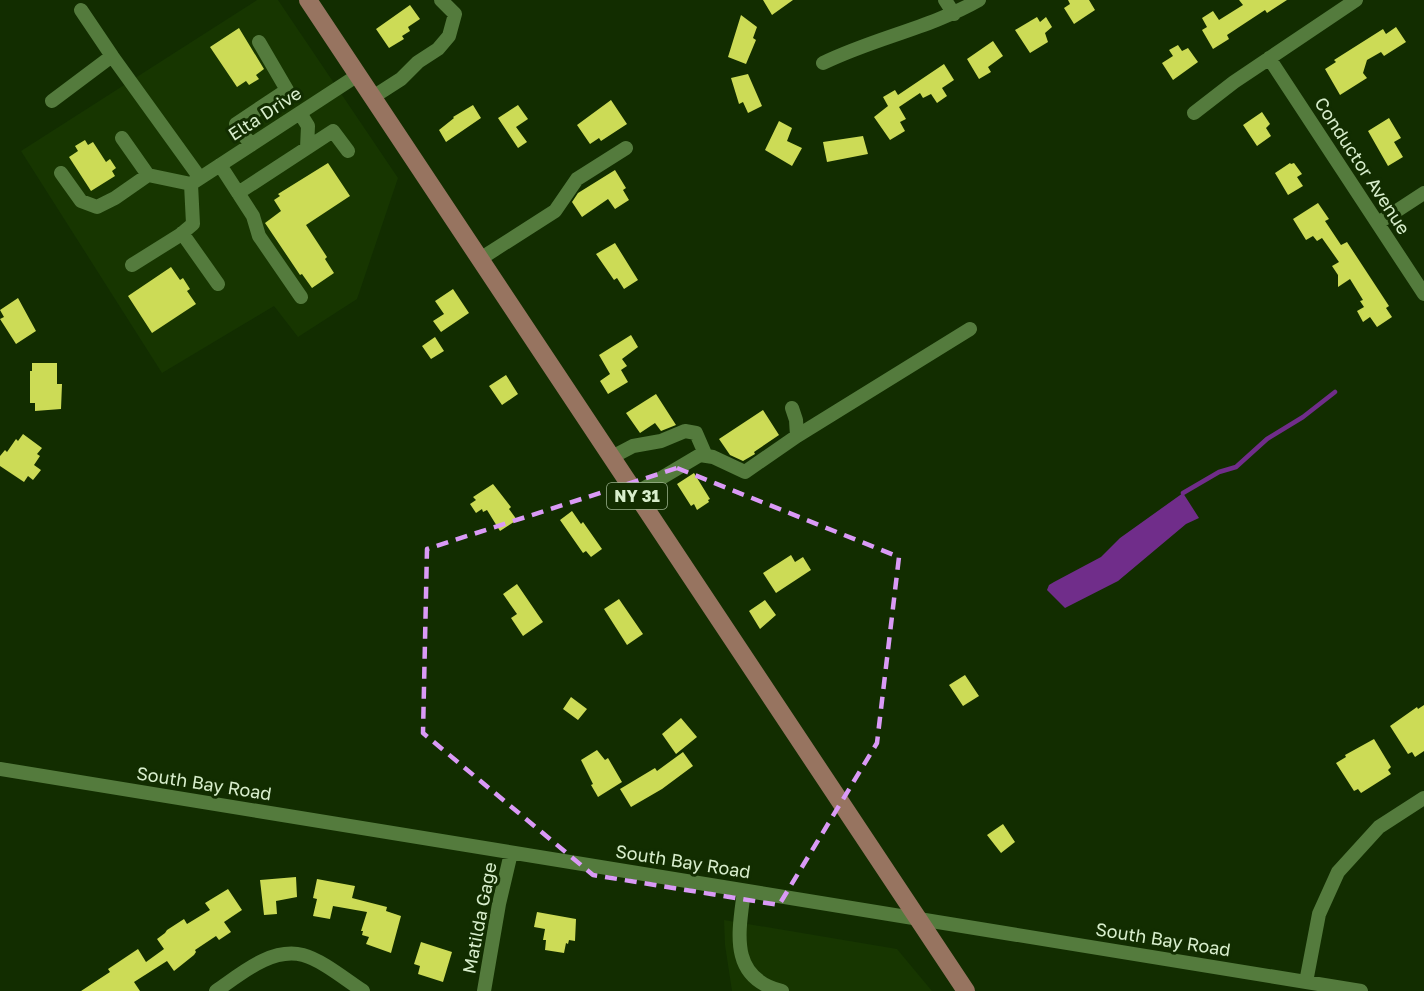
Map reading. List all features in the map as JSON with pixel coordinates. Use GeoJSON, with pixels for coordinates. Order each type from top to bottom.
{"type":"FeatureCollection","features":[{"type":"Feature","properties":{"kind":"main road","name":"NY 31"},"geometry":{"type":"LineString","coordinates":[[308,0],[966,991]]}},
{"type":"Feature","properties":{"kind":"street"},"geometry":{"type":"LineString","coordinates":[[373,97],[401,79],[418,62],[438,49],[449,36],[455,14],[441,0]]}},
{"type":"Feature","properties":{"kind":"street"},"geometry":{"type":"LineString","coordinates":[[945,0],[954,14]]}},
{"type":"Feature","properties":{"kind":"street"},"geometry":{"type":"LineString","coordinates":[[823,63],[846,51],[908,32],[954,14],[979,0]]}},
{"type":"Feature","properties":{"kind":"street"},"geometry":{"type":"LineString","coordinates":[[1194,113],[1234,82],[1356,0]]}},
{"type":"Feature","properties":{"kind":"street"},"geometry":{"type":"LineString","coordinates":[[81,10],[196,181],[194,224],[132,265]]}},
{"type":"Feature","properties":{"kind":"street"},"geometry":{"type":"LineString","coordinates":[[251,145],[236,124],[287,90],[259,42]]}},
{"type":"Feature","properties":{"kind":"street"},"geometry":{"type":"LineString","coordinates":[[52,101],[112,56]]}},
{"type":"Feature","properties":{"kind":"street","name":"Conductor Avenue"},"geometry":{"type":"LineString","coordinates":[[1269,58],[1424,294]]}},
{"type":"Feature","properties":{"kind":"street","name":"Elta Drive"},"geometry":{"type":"LineString","coordinates":[[196,181],[358,75]]}},
{"type":"Feature","properties":{"kind":"street"},"geometry":{"type":"LineString","coordinates":[[300,113],[308,126],[307,148]]}},
{"type":"Feature","properties":{"kind":"street"},"geometry":{"type":"LineString","coordinates":[[238,193],[333,131],[348,151]]}},
{"type":"Feature","properties":{"kind":"street"},"geometry":{"type":"LineString","coordinates":[[122,138],[148,175]]}},
{"type":"Feature","properties":{"kind":"street"},"geometry":{"type":"LineString","coordinates":[[480,259],[555,211],[577,178],[626,148]]}},
{"type":"Feature","properties":{"kind":"street"},"geometry":{"type":"LineString","coordinates":[[220,165],[253,216],[259,236],[301,297]]}},
{"type":"Feature","properties":{"kind":"street"},"geometry":{"type":"LineString","coordinates":[[61,173],[81,201],[98,207],[148,175],[196,181]]}},
{"type":"Feature","properties":{"kind":"street"},"geometry":{"type":"LineString","coordinates":[[1378,223],[1424,193]]}},
{"type":"Feature","properties":{"kind":"street"},"geometry":{"type":"LineString","coordinates":[[183,233],[218,284]]}},
{"type":"Feature","properties":{"kind":"street"},"geometry":{"type":"LineString","coordinates":[[636,493],[700,455],[713,457],[745,472],[797,436],[970,328]]}},
{"type":"Feature","properties":{"kind":"street"},"geometry":{"type":"LineString","coordinates":[[792,408],[796,420],[797,436]]}},
{"type":"Feature","properties":{"kind":"street"},"geometry":{"type":"LineString","coordinates":[[612,457],[633,446],[661,441],[685,431],[696,433],[706,456]]}},
{"type":"Feature","properties":{"kind":"street","name":"South Bay Road"},"geometry":{"type":"LineString","coordinates":[[0,769],[1361,991]]}},
{"type":"Feature","properties":{"kind":"street"},"geometry":{"type":"LineString","coordinates":[[1306,982],[1319,914],[1338,872],[1379,827],[1424,798]]}},
{"type":"Feature","properties":{"kind":"street","name":"Matilda Gage"},"geometry":{"type":"LineString","coordinates":[[484,991],[499,904],[511,853]]}},
{"type":"Feature","properties":{"kind":"street"},"geometry":{"type":"LineString","coordinates":[[744,891],[738,939],[741,956],[753,975],[770,988],[782,991]]}},
{"type":"Feature","properties":{"kind":"street"},"geometry":{"type":"LineString","coordinates":[[216,991],[258,963],[290,953],[304,955],[315,960],[363,991]]}},
{"type":"Feature","properties":{"kind":"highlighted area"},"geometry":{"type":"Polygon","coordinates":[[[677,468],[899,557],[877,743],[779,905],[593,875],[423,733],[427,549],[677,468]]]}},
{"type":"Feature","properties":{"kind":"shaded area"},"geometry":{"type":"Polygon","coordinates":[[[257,0],[278,0],[398,178],[357,299],[298,337],[274,306],[162,373],[21,151],[257,0]]]}},
{"type":"Feature","properties":{"kind":"shaded area"},"geometry":{"type":"Polygon","coordinates":[[[1183,493],[1199,518],[1186,524],[1118,581],[1065,608],[1047,590],[1049,585],[1101,557],[1120,538],[1183,493]]]}},
{"type":"Feature","properties":{"kind":"shaded area"},"geometry":{"type":"Polygon","coordinates":[[[724,920],[897,949],[932,991],[732,991],[725,945],[724,920]]]}},
{"type":"Feature","properties":{"kind":"building"},"geometry":{"type":"Polygon","coordinates":[[[763,0],[793,0],[772,15],[763,0]]]}},
{"type":"Feature","properties":{"kind":"building"},"geometry":{"type":"Polygon","coordinates":[[[1068,0],[1089,0],[1095,10],[1074,24],[1064,8],[1070,4],[1068,0]]]}},
{"type":"Feature","properties":{"kind":"building"},"geometry":{"type":"Polygon","coordinates":[[[1239,0],[1287,0],[1267,13],[1265,10],[1227,35],[1229,39],[1213,49],[1202,30],[1207,27],[1202,18],[1213,11],[1219,20],[1243,5],[1239,0]]]}},
{"type":"Feature","properties":{"kind":"building"},"geometry":{"type":"Polygon","coordinates":[[[410,5],[420,19],[408,27],[410,31],[402,36],[404,39],[389,48],[376,29],[410,5]]]}},
{"type":"Feature","properties":{"kind":"building"},"geometry":{"type":"Polygon","coordinates":[[[741,15],[757,27],[753,38],[756,40],[746,64],[728,57],[741,15]]]}},
{"type":"Feature","properties":{"kind":"building"},"geometry":{"type":"Polygon","coordinates":[[[1037,17],[1040,22],[1046,17],[1052,27],[1045,33],[1048,42],[1030,53],[1015,30],[1037,17]]]}},
{"type":"Feature","properties":{"kind":"building"},"geometry":{"type":"Polygon","coordinates":[[[1396,27],[1406,42],[1384,56],[1381,52],[1367,60],[1363,73],[1367,78],[1340,95],[1325,69],[1336,62],[1334,60],[1383,29],[1386,34],[1396,27]]]}},
{"type":"Feature","properties":{"kind":"building"},"geometry":{"type":"Polygon","coordinates":[[[239,28],[264,69],[256,75],[259,79],[249,85],[246,81],[237,87],[210,47],[239,28]]]}},
{"type":"Feature","properties":{"kind":"building"},"geometry":{"type":"Polygon","coordinates":[[[993,41],[1003,56],[988,67],[991,72],[979,79],[967,59],[993,41]]]}},
{"type":"Feature","properties":{"kind":"building"},"geometry":{"type":"Polygon","coordinates":[[[1178,45],[1182,51],[1188,48],[1198,62],[1173,80],[1162,63],[1173,56],[1169,50],[1178,45]]]}},
{"type":"Feature","properties":{"kind":"building"},"geometry":{"type":"Polygon","coordinates":[[[944,64],[954,80],[942,88],[947,96],[937,103],[931,94],[923,98],[920,93],[899,107],[906,119],[900,122],[905,131],[890,140],[874,117],[888,106],[883,97],[895,90],[898,95],[944,64]]]}},
{"type":"Feature","properties":{"kind":"building"},"geometry":{"type":"Polygon","coordinates":[[[748,74],[762,106],[748,113],[743,102],[739,104],[731,78],[748,74]]]}},
{"type":"Feature","properties":{"kind":"building"},"geometry":{"type":"Polygon","coordinates":[[[611,100],[627,124],[601,141],[599,138],[590,144],[577,125],[611,100]]]}},
{"type":"Feature","properties":{"kind":"building"},"geometry":{"type":"Polygon","coordinates":[[[473,105],[481,118],[446,142],[439,130],[453,117],[473,105]]]}},
{"type":"Feature","properties":{"kind":"building"},"geometry":{"type":"Polygon","coordinates":[[[518,105],[528,119],[516,127],[527,142],[518,148],[498,118],[518,105]]]}},
{"type":"Feature","properties":{"kind":"building"},"geometry":{"type":"Polygon","coordinates":[[[1262,112],[1270,124],[1266,128],[1271,136],[1257,146],[1243,125],[1262,112]]]}},
{"type":"Feature","properties":{"kind":"building"},"geometry":{"type":"Polygon","coordinates":[[[1389,118],[1401,138],[1394,142],[1403,157],[1388,166],[1368,131],[1389,118]]]}},
{"type":"Feature","properties":{"kind":"building"},"geometry":{"type":"Polygon","coordinates":[[[779,121],[792,128],[787,141],[802,148],[792,166],[765,150],[779,121]]]}},
{"type":"Feature","properties":{"kind":"building"},"geometry":{"type":"Polygon","coordinates":[[[863,136],[868,154],[827,162],[823,142],[863,136]]]}},
{"type":"Feature","properties":{"kind":"building"},"geometry":{"type":"Polygon","coordinates":[[[85,140],[88,145],[93,142],[106,162],[110,159],[116,168],[112,171],[115,176],[91,191],[69,157],[78,151],[75,146],[85,140]]]}},
{"type":"Feature","properties":{"kind":"building"},"geometry":{"type":"Polygon","coordinates":[[[328,163],[350,196],[306,225],[327,257],[325,259],[334,273],[312,288],[302,274],[300,275],[265,223],[281,211],[274,200],[280,196],[278,194],[328,163]]]}},
{"type":"Feature","properties":{"kind":"building"},"geometry":{"type":"Polygon","coordinates":[[[1290,163],[1294,163],[1302,174],[1297,177],[1303,186],[1288,195],[1275,173],[1290,163]]]}},
{"type":"Feature","properties":{"kind":"building"},"geometry":{"type":"Polygon","coordinates":[[[615,170],[626,188],[623,190],[629,200],[615,209],[608,199],[582,217],[572,202],[578,193],[615,170]]]}},
{"type":"Feature","properties":{"kind":"building"},"geometry":{"type":"Polygon","coordinates":[[[1318,203],[1329,219],[1325,221],[1341,245],[1347,242],[1389,306],[1386,308],[1392,317],[1377,327],[1370,317],[1363,322],[1357,311],[1364,307],[1360,301],[1363,300],[1350,279],[1338,287],[1338,275],[1332,266],[1339,262],[1322,238],[1317,241],[1313,236],[1306,240],[1293,219],[1318,203]]]}},
{"type":"Feature","properties":{"kind":"building"},"geometry":{"type":"Polygon","coordinates":[[[615,243],[638,280],[624,289],[617,278],[614,280],[596,254],[615,243]]]}},
{"type":"Feature","properties":{"kind":"building"},"geometry":{"type":"Polygon","coordinates":[[[171,267],[180,280],[183,278],[190,289],[187,291],[196,304],[152,333],[128,296],[171,267]]]}},
{"type":"Feature","properties":{"kind":"building"},"geometry":{"type":"Polygon","coordinates":[[[453,289],[469,313],[441,332],[433,321],[444,314],[435,301],[453,289]]]}},
{"type":"Feature","properties":{"kind":"building"},"geometry":{"type":"Polygon","coordinates":[[[18,298],[36,331],[16,344],[0,319],[4,317],[0,310],[18,298]]]}},
{"type":"Feature","properties":{"kind":"building"},"geometry":{"type":"Polygon","coordinates":[[[631,335],[638,347],[622,359],[627,366],[621,370],[628,382],[608,394],[600,381],[610,374],[599,355],[631,335]]]}},
{"type":"Feature","properties":{"kind":"building"},"geometry":{"type":"Polygon","coordinates":[[[435,337],[444,351],[431,359],[422,346],[435,337]]]}},
{"type":"Feature","properties":{"kind":"building"},"geometry":{"type":"Polygon","coordinates":[[[32,363],[57,363],[57,384],[62,384],[61,409],[35,411],[35,403],[30,403],[32,363]]]}},
{"type":"Feature","properties":{"kind":"building"},"geometry":{"type":"Polygon","coordinates":[[[506,375],[518,394],[502,405],[489,386],[506,375]]]}},
{"type":"Feature","properties":{"kind":"building"},"geometry":{"type":"Polygon","coordinates":[[[656,394],[676,425],[661,431],[655,423],[640,433],[626,413],[656,394]]]}},
{"type":"Feature","properties":{"kind":"building"},"geometry":{"type":"Polygon","coordinates":[[[763,410],[779,435],[743,461],[730,455],[719,439],[763,410]]]}},
{"type":"Feature","properties":{"kind":"building"},"geometry":{"type":"Polygon","coordinates":[[[23,434],[42,448],[37,454],[40,456],[34,465],[41,470],[33,480],[28,476],[24,482],[0,466],[0,456],[5,450],[7,452],[16,439],[18,441],[23,434]]]}},
{"type":"Feature","properties":{"kind":"building"},"geometry":{"type":"Polygon","coordinates":[[[694,473],[710,499],[697,510],[694,504],[691,506],[677,484],[694,473]]]}},
{"type":"Feature","properties":{"kind":"building"},"geometry":{"type":"Polygon","coordinates":[[[493,484],[511,507],[509,509],[517,520],[500,531],[487,510],[483,512],[482,509],[476,513],[470,504],[476,500],[473,497],[493,484]]]}},
{"type":"Feature","properties":{"kind":"building"},"geometry":{"type":"Polygon","coordinates":[[[572,511],[581,524],[583,522],[602,549],[591,557],[586,551],[583,553],[560,520],[572,511]]]}},
{"type":"Feature","properties":{"kind":"building"},"geometry":{"type":"Polygon","coordinates":[[[791,555],[795,562],[803,557],[811,570],[776,593],[763,573],[791,555]]]}},
{"type":"Feature","properties":{"kind":"building"},"geometry":{"type":"Polygon","coordinates":[[[517,584],[543,622],[523,636],[511,618],[517,614],[503,594],[517,584]]]}},
{"type":"Feature","properties":{"kind":"building"},"geometry":{"type":"Polygon","coordinates":[[[619,599],[643,634],[627,645],[604,609],[619,599]]]}},
{"type":"Feature","properties":{"kind":"building"},"geometry":{"type":"Polygon","coordinates":[[[765,600],[776,615],[760,629],[749,611],[765,600]]]}},
{"type":"Feature","properties":{"kind":"building"},"geometry":{"type":"Polygon","coordinates":[[[965,675],[979,696],[963,706],[949,685],[965,675]]]}},
{"type":"Feature","properties":{"kind":"building"},"geometry":{"type":"Polygon","coordinates":[[[571,697],[587,709],[578,720],[563,709],[571,697]]]}},
{"type":"Feature","properties":{"kind":"building"},"geometry":{"type":"Polygon","coordinates":[[[1424,705],[1424,751],[1415,757],[1412,752],[1408,754],[1390,726],[1417,707],[1418,709],[1424,705]]]}},
{"type":"Feature","properties":{"kind":"building"},"geometry":{"type":"Polygon","coordinates":[[[681,718],[697,737],[676,754],[662,734],[681,718]]]}},
{"type":"Feature","properties":{"kind":"building"},"geometry":{"type":"Polygon","coordinates":[[[1374,739],[1391,767],[1388,770],[1391,774],[1361,793],[1358,789],[1354,791],[1336,763],[1346,757],[1345,755],[1374,739]]]}},
{"type":"Feature","properties":{"kind":"building"},"geometry":{"type":"Polygon","coordinates":[[[597,750],[605,760],[608,758],[622,782],[598,797],[581,760],[597,750]]]}},
{"type":"Feature","properties":{"kind":"building"},"geometry":{"type":"Polygon","coordinates":[[[683,752],[693,766],[662,789],[631,807],[620,789],[655,768],[657,771],[683,752]]]}},
{"type":"Feature","properties":{"kind":"building"},"geometry":{"type":"Polygon","coordinates":[[[1003,824],[1015,842],[1001,853],[987,835],[1003,824]]]}},
{"type":"Feature","properties":{"kind":"building"},"geometry":{"type":"Polygon","coordinates":[[[296,877],[297,897],[276,901],[277,914],[264,915],[260,880],[296,877]]]}},
{"type":"Feature","properties":{"kind":"building"},"geometry":{"type":"Polygon","coordinates":[[[317,879],[355,886],[352,898],[387,907],[386,911],[401,916],[391,953],[366,944],[369,937],[362,935],[363,931],[361,931],[367,912],[333,906],[330,919],[313,916],[317,899],[313,898],[317,879]]]}},
{"type":"Feature","properties":{"kind":"building"},"geometry":{"type":"Polygon","coordinates":[[[228,889],[242,910],[224,922],[231,932],[219,940],[216,936],[195,950],[194,955],[174,971],[167,961],[134,982],[140,991],[81,991],[110,972],[108,969],[138,949],[146,962],[164,949],[157,939],[167,930],[184,919],[187,924],[210,910],[205,903],[228,889]]]}},
{"type":"Feature","properties":{"kind":"building"},"geometry":{"type":"Polygon","coordinates":[[[537,912],[576,919],[575,941],[569,940],[568,944],[566,943],[564,953],[545,950],[546,940],[543,940],[545,929],[534,927],[537,912]]]}},
{"type":"Feature","properties":{"kind":"building"},"geometry":{"type":"Polygon","coordinates":[[[421,942],[452,952],[443,982],[418,974],[420,966],[414,964],[421,942]]]}},
{"type":"Feature","properties":{"kind":"waterway"},"geometry":{"type":"LineString","coordinates":[[1183,493],[1219,472],[1236,467],[1267,439],[1303,417],[1335,392]]}}]}
